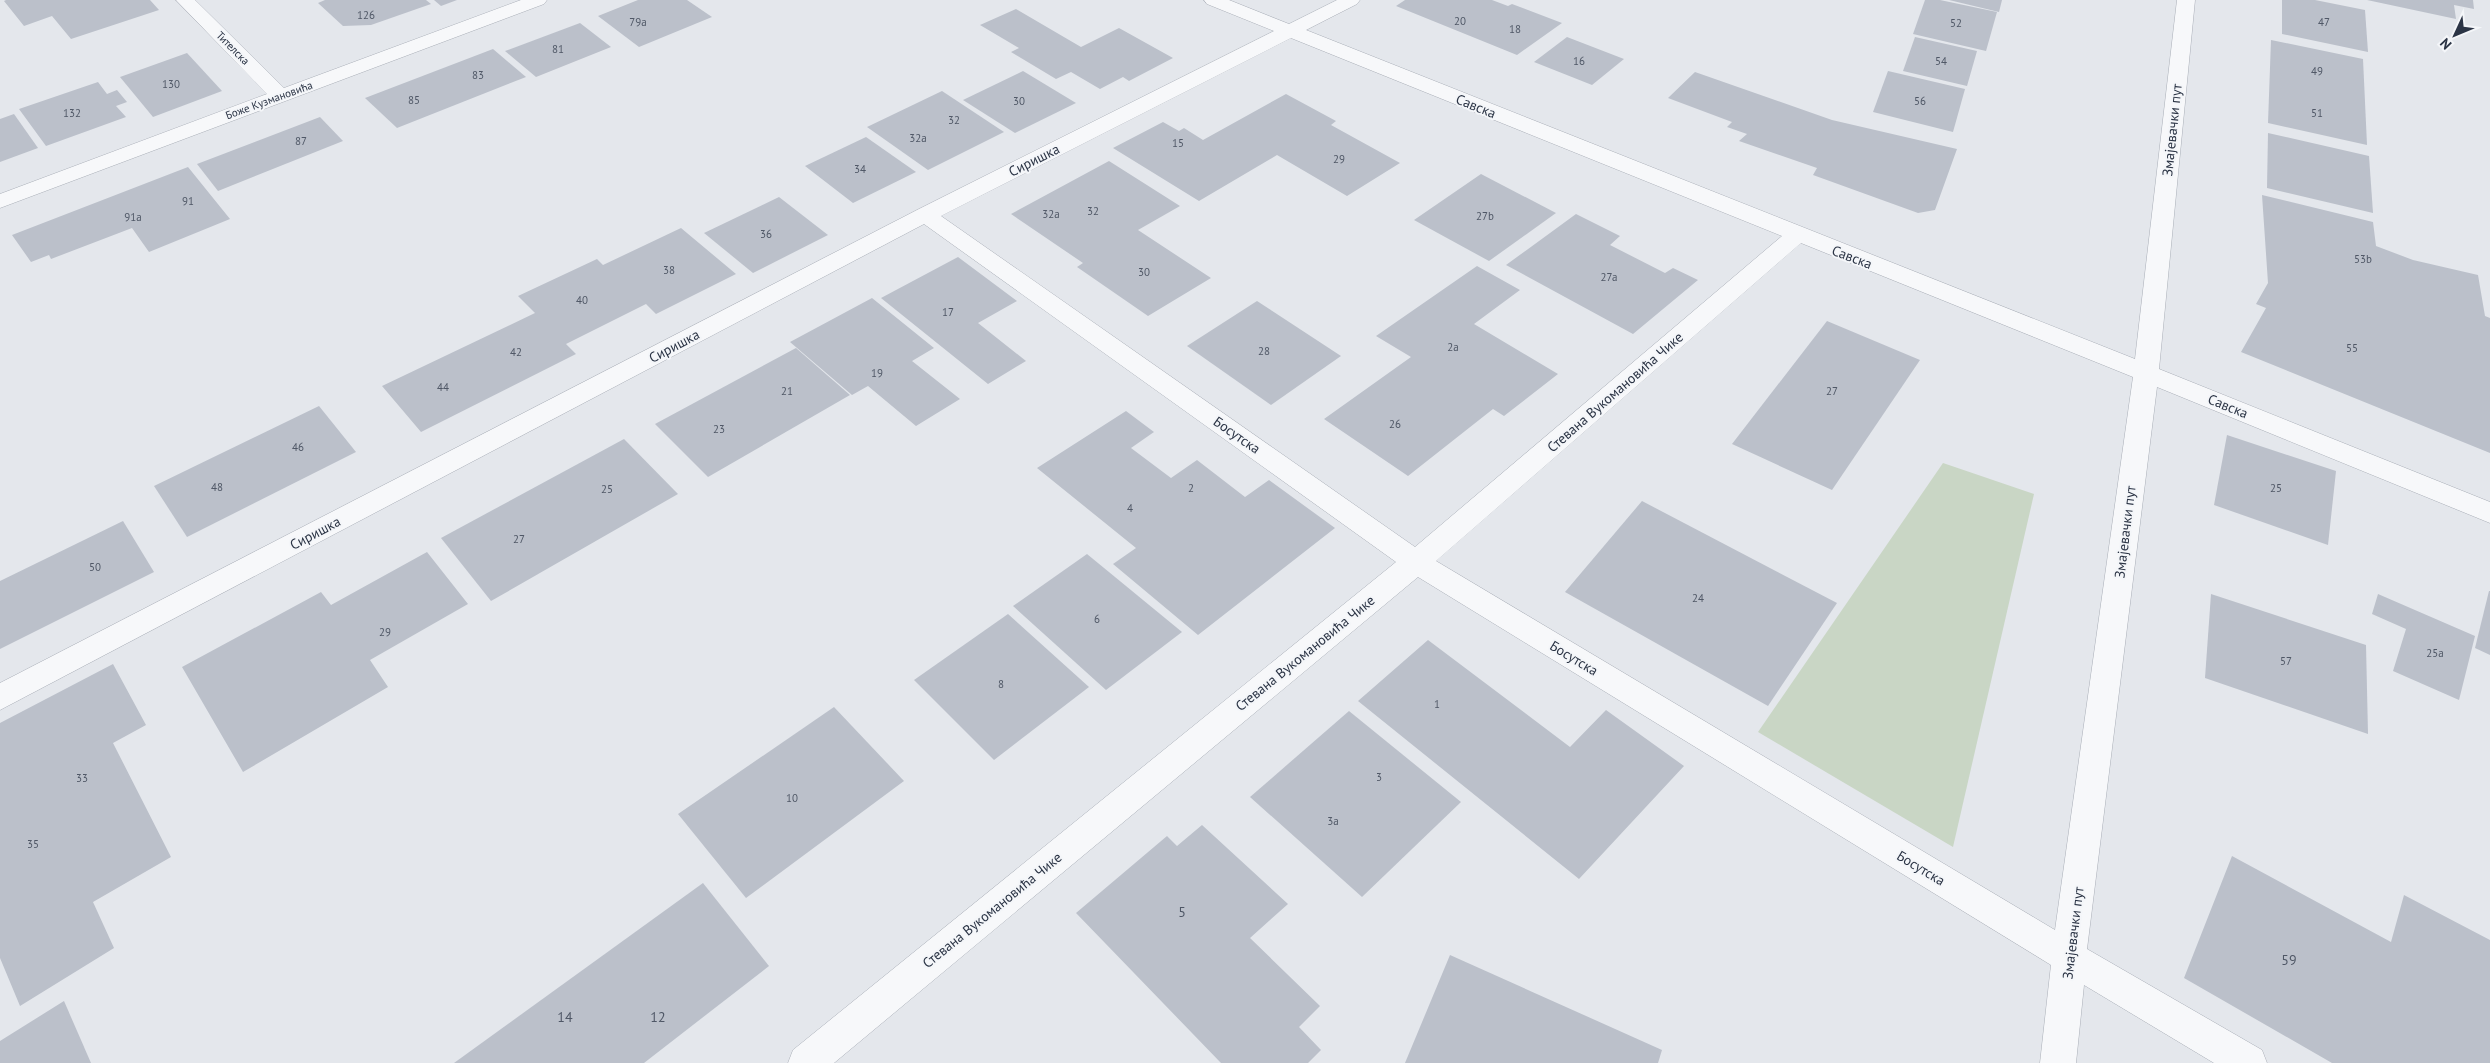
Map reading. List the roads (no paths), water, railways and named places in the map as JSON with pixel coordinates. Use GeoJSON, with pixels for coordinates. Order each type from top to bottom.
{"type":"FeatureCollection","features":[{"type":"Feature","properties":{"kind":"street","name":"Тителска"},"geometry":{"type":"LineString","coordinates":[[185,0],[280,96]]}},
{"type":"Feature","properties":{"kind":"street","name":"Боже Кузмановића"},"geometry":{"type":"LineString","coordinates":[[0,200],[538,0]]}},
{"type":"Feature","properties":{"kind":"street","name":"Савска"},"geometry":{"type":"LineString","coordinates":[[1213,0],[2146,373],[2490,513]]}},
{"type":"Feature","properties":{"kind":"street","name":"Сиришка"},"geometry":{"type":"LineString","coordinates":[[0,697],[925,215],[1351,0]]}},
{"type":"Feature","properties":{"kind":"street","name":"Змајевачки пут"},"geometry":{"type":"LineString","coordinates":[[2058,1063],[2146,373],[2186,0]]}},
{"type":"Feature","properties":{"kind":"street","name":"Босутска"},"geometry":{"type":"LineString","coordinates":[[925,215],[1416,562],[2070,958],[2249,1063]]}},
{"type":"Feature","properties":{"kind":"street","name":"Стевана Вукомановића Чике"},"geometry":{"type":"LineString","coordinates":[[806,1063],[1416,562],[1797,235]]}}]}
